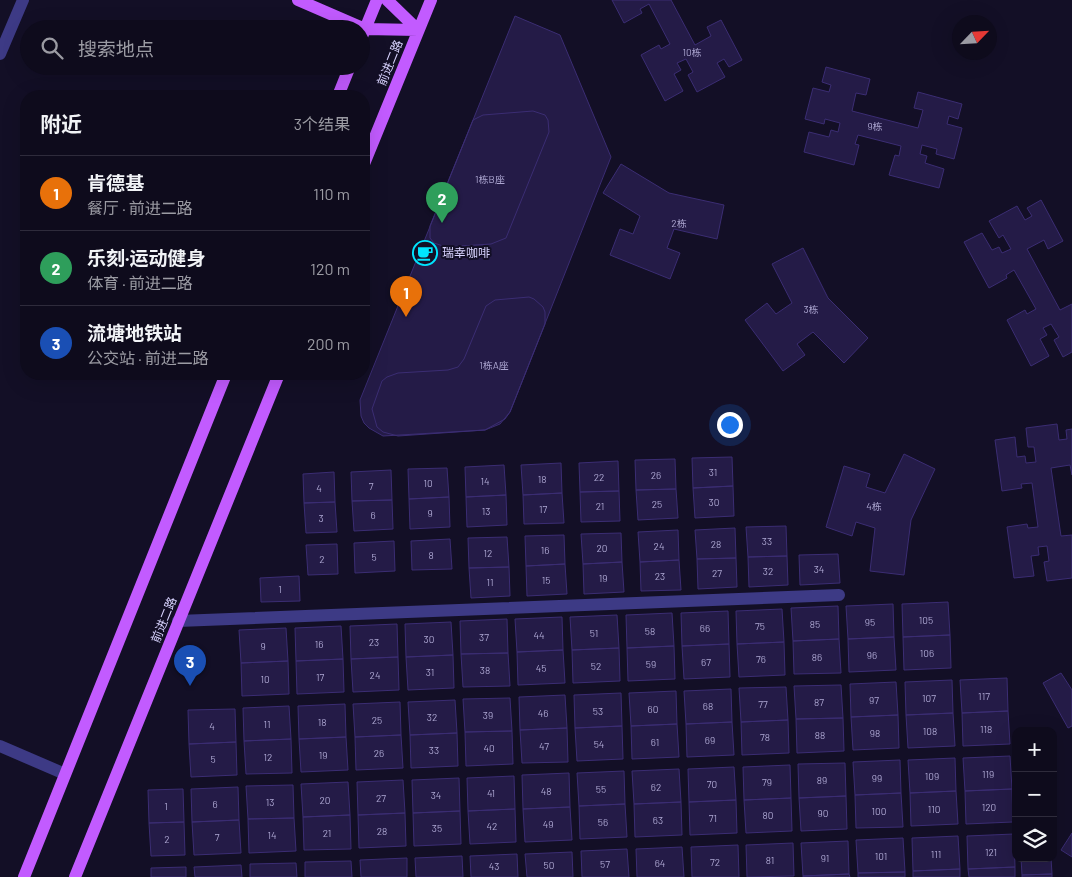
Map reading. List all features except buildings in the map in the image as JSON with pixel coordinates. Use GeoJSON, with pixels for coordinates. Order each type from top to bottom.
{"type":"FeatureCollection","features":[{"type":"Feature","properties":{"kind":"main road"},"geometry":{"type":"LineString","coordinates":[[298,0],[336,20]]}},
{"type":"Feature","properties":{"kind":"main road"},"geometry":{"type":"LineString","coordinates":[[369,20],[377,0]]}},
{"type":"Feature","properties":{"kind":"main road"},"geometry":{"type":"LineString","coordinates":[[387,0],[418,30]]}},
{"type":"Feature","properties":{"kind":"main road","name":"前进二路"},"geometry":{"type":"LineString","coordinates":[[370,149],[431,0]]}},
{"type":"Feature","properties":{"kind":"main road"},"geometry":{"type":"LineString","coordinates":[[370,33],[418,30]]}},
{"type":"Feature","properties":{"kind":"main road"},"geometry":{"type":"LineString","coordinates":[[340,90],[346,75]]}},
{"type":"Feature","properties":{"kind":"main road"},"geometry":{"type":"LineString","coordinates":[[24,877],[224,380]]}},
{"type":"Feature","properties":{"kind":"main road","name":"前进二路"},"geometry":{"type":"LineString","coordinates":[[75,877],[277,380]]}},
{"type":"Feature","properties":{"kind":"street"},"geometry":{"type":"LineString","coordinates":[[0,54],[23,0]]}},
{"type":"Feature","properties":{"kind":"street"},"geometry":{"type":"LineString","coordinates":[[178,621],[839,595]]}},
{"type":"Feature","properties":{"kind":"street"},"geometry":{"type":"LineString","coordinates":[[0,746],[65,774]]}},
{"type":"Feature","properties":{"kind":"place","name":"乐刻·运动健身"},"geometry":{"type":"Point","coordinates":[442,223]}},
{"type":"Feature","properties":{"kind":"place","name":"瑞幸咖啡"},"geometry":{"type":"Point","coordinates":[425,253]}},
{"type":"Feature","properties":{"kind":"place","name":"肯德基"},"geometry":{"type":"Point","coordinates":[406,317]}},
{"type":"Feature","properties":{"kind":"place","name":"流塘地铁站"},"geometry":{"type":"Point","coordinates":[190,686]}}]}
